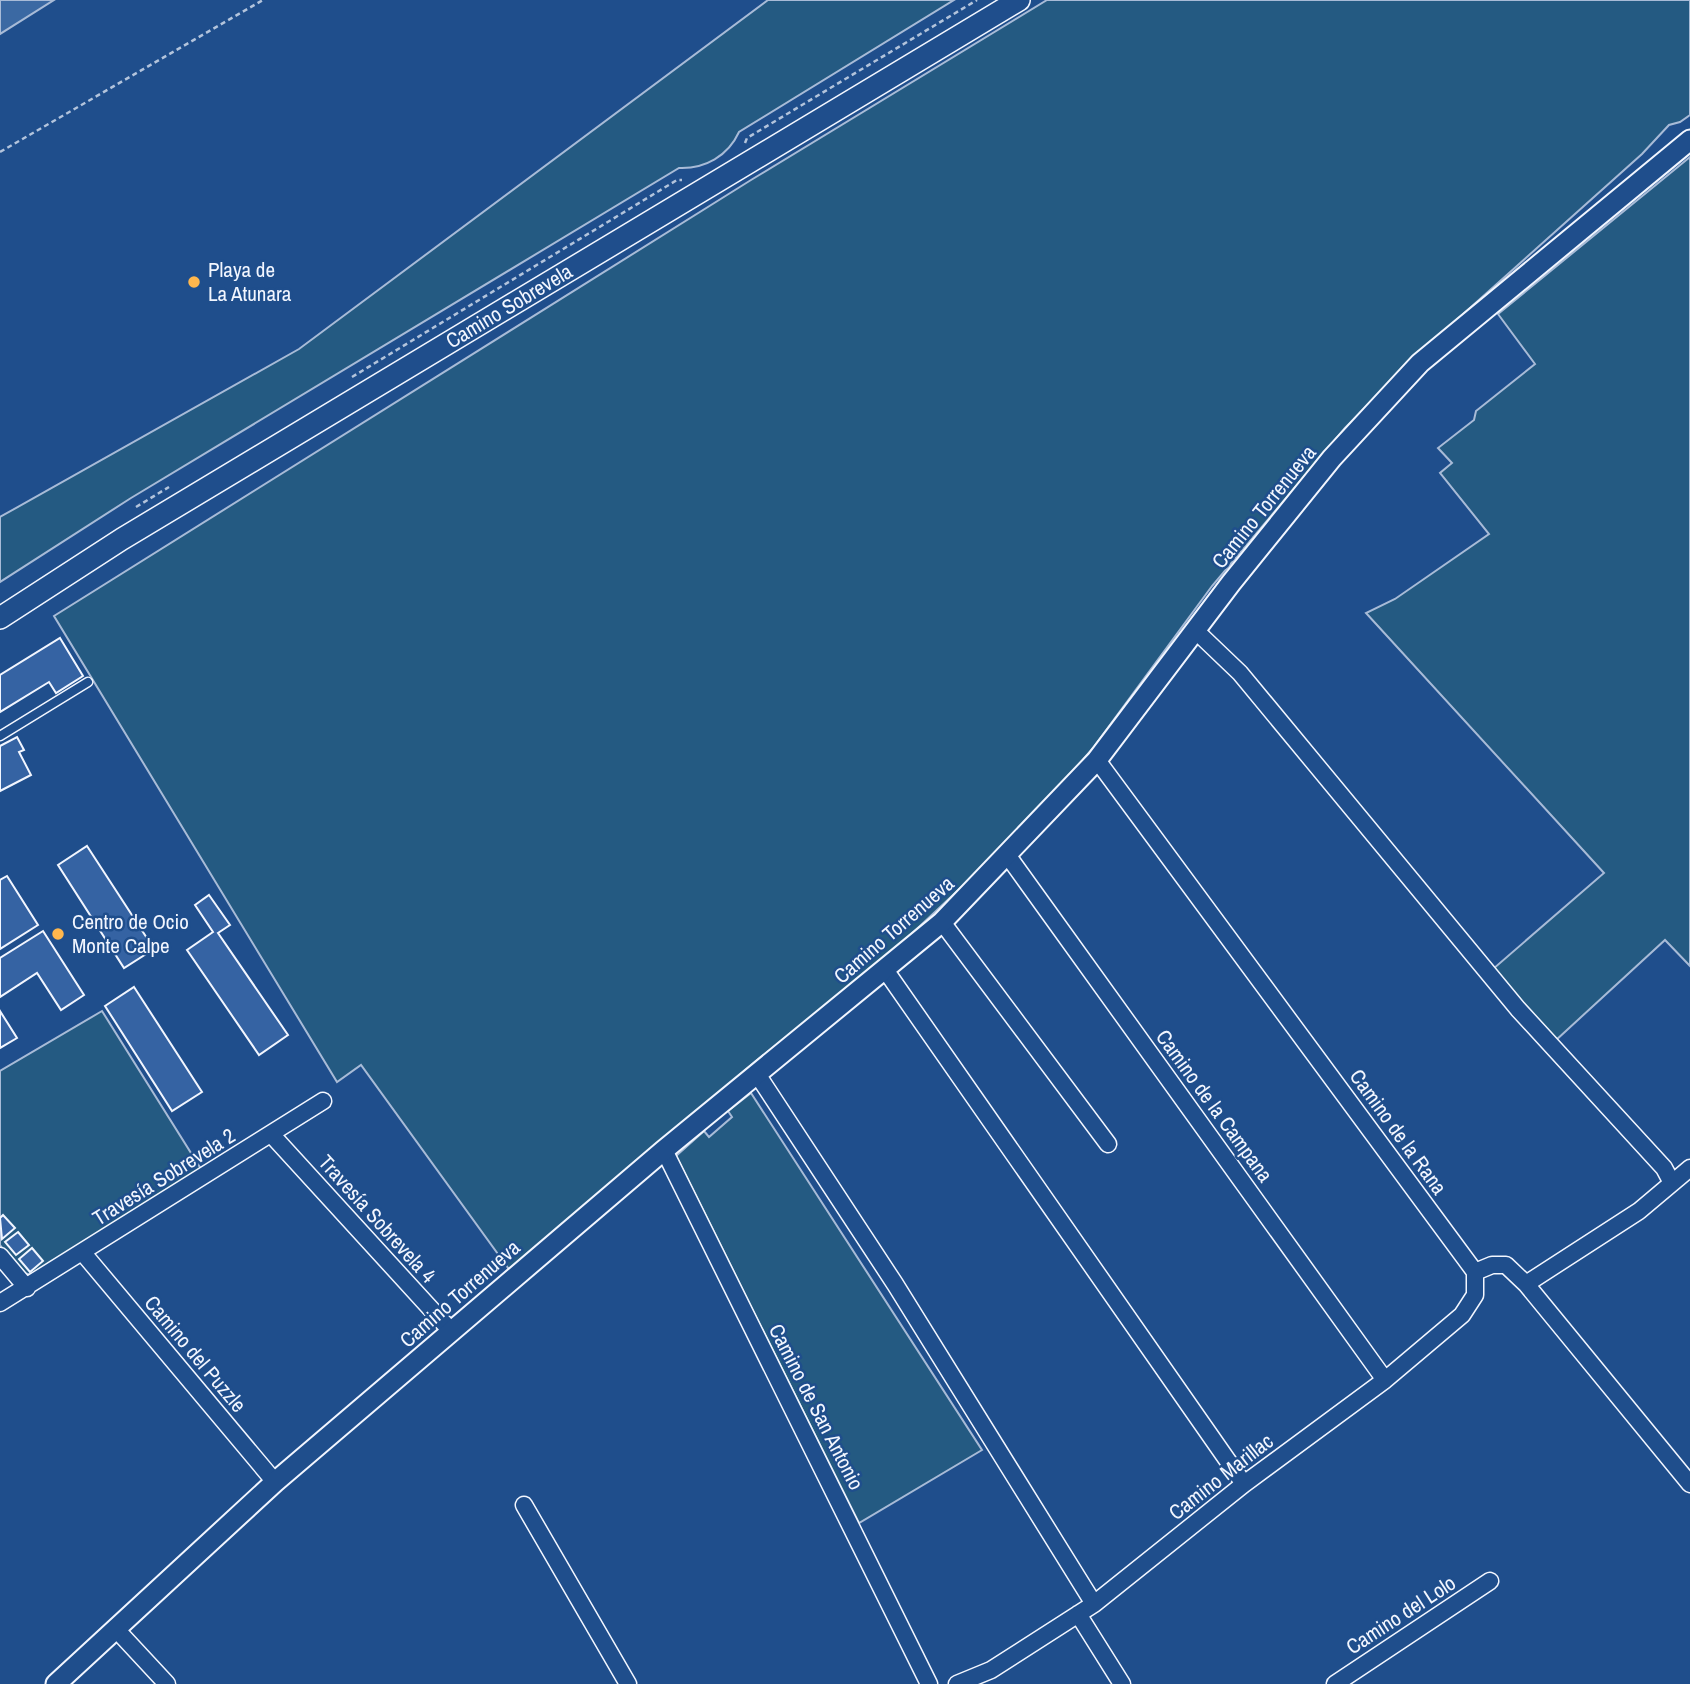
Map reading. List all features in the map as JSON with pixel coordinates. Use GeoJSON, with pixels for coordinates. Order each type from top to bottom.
{"type":"FeatureCollection","features":[{"type":"Feature","properties":{"kind":"main road","name":"Camino Sobrevela"},"geometry":{"type":"LineString","coordinates":[[0,618],[122,539],[1019,0]]}},
{"type":"Feature","properties":{"kind":"street","name":"Camino Torrenueva"},"geometry":{"type":"LineString","coordinates":[[56,1684],[275,1482],[664,1150],[886,971],[942,922],[1097,760],[1195,630],[1332,458],[1420,363],[1690,140]]}},
{"type":"Feature","properties":{"kind":"street"},"geometry":{"type":"LineString","coordinates":[[1195,630],[1240,673],[1474,957],[1664,1168],[1672,1183]]}},
{"type":"Feature","properties":{"kind":"street","name":"Camino de la Rana"},"geometry":{"type":"LineString","coordinates":[[1097,760],[1475,1272]]}},
{"type":"Feature","properties":{"kind":"street","name":"Camino de la Campana"},"geometry":{"type":"LineString","coordinates":[[1008,856],[1385,1380]]}},
{"type":"Feature","properties":{"kind":"street"},"geometry":{"type":"LineString","coordinates":[[942,922],[1108,1144]]}},
{"type":"Feature","properties":{"kind":"street"},"geometry":{"type":"LineString","coordinates":[[886,971],[1244,1484]]}},
{"type":"Feature","properties":{"kind":"street"},"geometry":{"type":"LineString","coordinates":[[757,1074],[895,1284],[1094,1604]]}},
{"type":"Feature","properties":{"kind":"street","name":"Travesía Sobrevela 2"},"geometry":{"type":"LineString","coordinates":[[0,1303],[323,1101]]}},
{"type":"Feature","properties":{"kind":"street","name":"Travesía Sobrevela 4"},"geometry":{"type":"LineString","coordinates":[[271,1134],[452,1332]]}},
{"type":"Feature","properties":{"kind":"street","name":"Camino de San Antonio"},"geometry":{"type":"LineString","coordinates":[[664,1150],[929,1684]]}},
{"type":"Feature","properties":{"kind":"street"},"geometry":{"type":"LineString","coordinates":[[1525,1284],[1639,1211],[1690,1168]]}},
{"type":"Feature","properties":{"kind":"street","name":"Camino del Puzzle"},"geometry":{"type":"LineString","coordinates":[[83,1253],[275,1482]]}},
{"type":"Feature","properties":{"kind":"street"},"geometry":{"type":"LineString","coordinates":[[0,1256],[27,1288]]}},
{"type":"Feature","properties":{"kind":"street"},"geometry":{"type":"LineString","coordinates":[[1475,1272],[1492,1265],[1506,1265],[1525,1284],[1690,1484]]}},
{"type":"Feature","properties":{"kind":"street","name":"Camino Marillac"},"geometry":{"type":"LineString","coordinates":[[957,1684],[991,1670],[1094,1604],[1244,1484],[1385,1380],[1462,1315],[1475,1295],[1475,1272]]}},
{"type":"Feature","properties":{"kind":"street"},"geometry":{"type":"LineString","coordinates":[[524,1505],[628,1684]]}},
{"type":"Feature","properties":{"kind":"street","name":"Camino del Lolo"},"geometry":{"type":"LineString","coordinates":[[1335,1684],[1490,1581]]}},
{"type":"Feature","properties":{"kind":"street"},"geometry":{"type":"LineString","coordinates":[[1077,1615],[1122,1684]]}},
{"type":"Feature","properties":{"kind":"street"},"geometry":{"type":"LineString","coordinates":[[116,1628],[167,1684]]}},
{"type":"Feature","properties":{"kind":"lane"},"geometry":{"type":"LineString","coordinates":[[0,736],[88,682]]}},
{"type":"Feature","properties":{"kind":"path"},"geometry":{"type":"LineString","coordinates":[[0,152],[263,0]]}},
{"type":"Feature","properties":{"kind":"shaded area"},"geometry":{"type":"Polygon","coordinates":[[[0,0],[54,0],[0,34],[0,0]]]}},
{"type":"Feature","properties":{"kind":"shaded area"},"geometry":{"type":"Polygon","coordinates":[[[768,0],[954,0],[739,132],[729,148],[715,159],[698,166],[679,168],[131,498],[0,582],[0,517],[299,349],[768,0]]]}},
{"type":"Feature","properties":{"kind":"shaded area"},"geometry":{"type":"Polygon","coordinates":[[[1047,0],[1690,0],[1690,115],[1669,125],[1642,154],[1413,359],[1345,428],[1212,586],[1093,748],[1040,809],[969,880],[887,957],[756,1061],[511,1272],[361,1065],[337,1082],[54,616],[751,180],[1047,0]]]}},
{"type":"Feature","properties":{"kind":"shaded area"},"geometry":{"type":"Polygon","coordinates":[[[1690,157],[1690,966],[1665,940],[1555,1041],[1493,969],[1604,873],[1366,613],[1395,599],[1489,534],[1440,473],[1452,463],[1438,448],[1474,420],[1476,411],[1535,364],[1498,314],[1690,157]]]}},
{"type":"Feature","properties":{"kind":"shaded area"},"geometry":{"type":"Polygon","coordinates":[[[102,1011],[201,1169],[34,1275],[22,1273],[0,1245],[0,1071],[102,1011]]]}},
{"type":"Feature","properties":{"kind":"shaded area"},"geometry":{"type":"Polygon","coordinates":[[[751,1093],[982,1450],[859,1523],[676,1156],[704,1131],[709,1137],[732,1117],[728,1111],[751,1093]]]}},
{"type":"Feature","properties":{"kind":"building"},"geometry":{"type":"Polygon","coordinates":[[[60,638],[83,676],[56,693],[49,682],[0,712],[0,675],[60,638]]]}},
{"type":"Feature","properties":{"kind":"building"},"geometry":{"type":"Polygon","coordinates":[[[17,737],[24,750],[19,752],[31,775],[0,791],[0,746],[17,737]]]}},
{"type":"Feature","properties":{"kind":"building"},"geometry":{"type":"Polygon","coordinates":[[[87,846],[154,949],[124,968],[58,865],[87,846]]]}},
{"type":"Feature","properties":{"kind":"building"},"geometry":{"type":"Polygon","coordinates":[[[7,876],[38,925],[0,949],[0,880],[7,876]]]}},
{"type":"Feature","properties":{"kind":"building"},"geometry":{"type":"Polygon","coordinates":[[[209,895],[230,925],[218,933],[288,1035],[259,1055],[187,950],[213,932],[195,905],[209,895]]]}},
{"type":"Feature","properties":{"kind":"building"},"geometry":{"type":"Polygon","coordinates":[[[43,931],[84,995],[61,1010],[37,973],[0,997],[0,958],[43,931]]]}},
{"type":"Feature","properties":{"kind":"building"},"geometry":{"type":"Polygon","coordinates":[[[134,987],[202,1092],[172,1111],[105,1006],[134,987]]]}},
{"type":"Feature","properties":{"kind":"building"},"geometry":{"type":"Polygon","coordinates":[[[0,1011],[17,1038],[0,1048],[0,1011]]]}},
{"type":"Feature","properties":{"kind":"building"},"geometry":{"type":"Polygon","coordinates":[[[3,1215],[15,1228],[2,1239],[0,1218],[3,1215]]]}},
{"type":"Feature","properties":{"kind":"building"},"geometry":{"type":"Polygon","coordinates":[[[18,1232],[29,1245],[16,1255],[5,1242],[18,1232]]]}},
{"type":"Feature","properties":{"kind":"building"},"geometry":{"type":"Polygon","coordinates":[[[32,1248],[43,1261],[30,1272],[19,1259],[32,1248]]]}},
{"type":"Feature","properties":{"kind":"place","name":"Playa de La Atunara"},"geometry":{"type":"Point","coordinates":[194,282]}},
{"type":"Feature","properties":{"kind":"place","name":"Centro de Ocio Monte Calpe"},"geometry":{"type":"Point","coordinates":[58,934]}}]}
